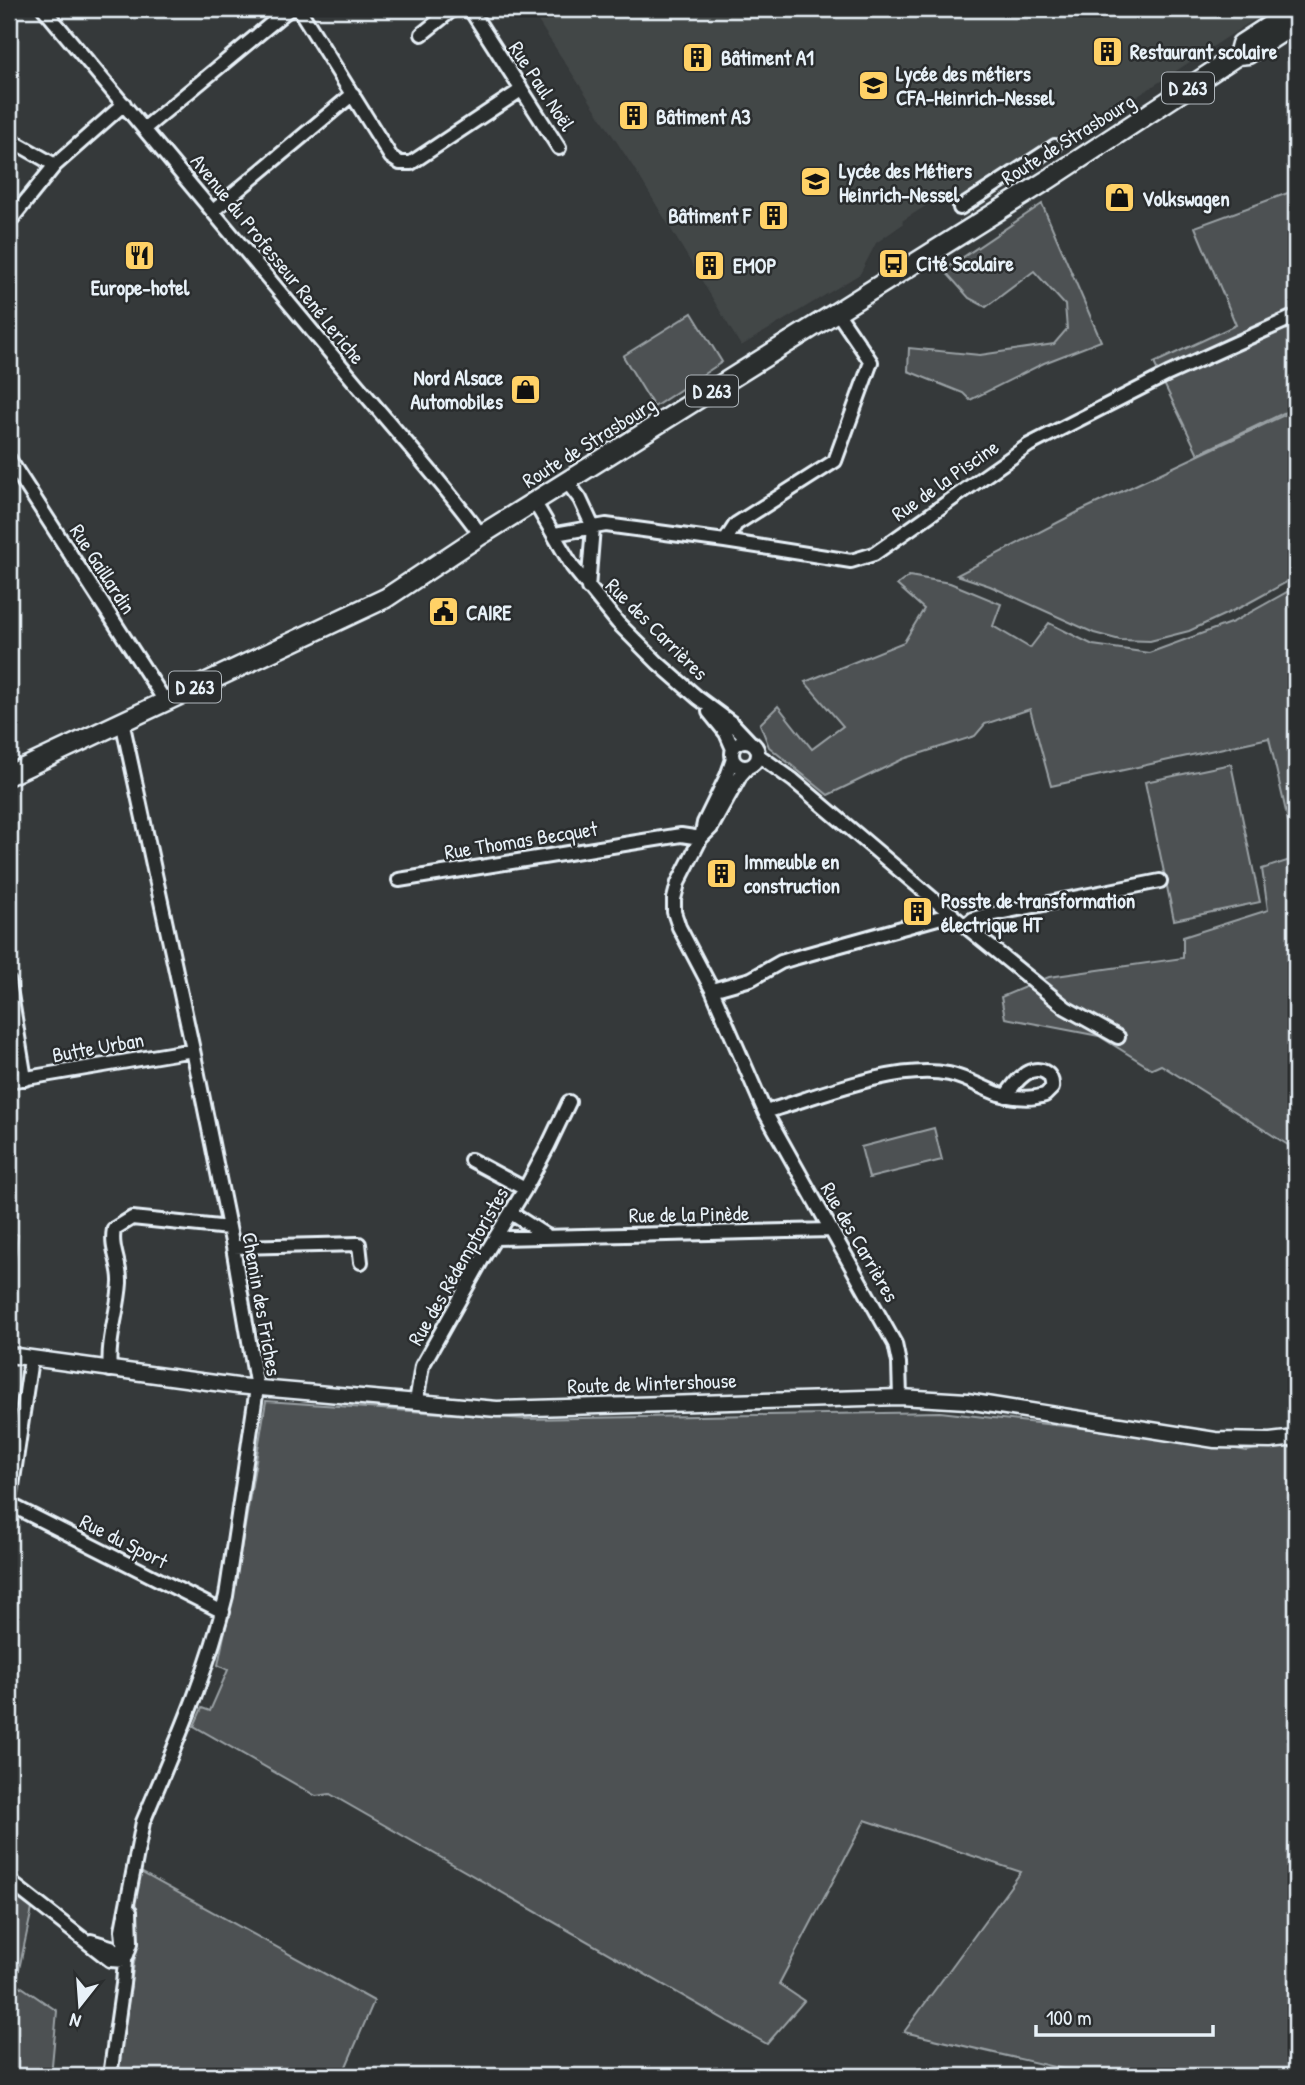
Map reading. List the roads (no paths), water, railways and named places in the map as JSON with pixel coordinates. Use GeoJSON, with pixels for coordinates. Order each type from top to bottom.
{"type":"FeatureCollection","features":[{"type":"Feature","properties":{"kind":"main road","name":"Route de Strasbourg"},"geometry":{"type":"LineString","coordinates":[[1238,55],[1241,44],[1294,9]]}},
{"type":"Feature","properties":{"kind":"main road","name":"Route de Strasbourg"},"geometry":{"type":"LineString","coordinates":[[9,775],[381,601],[1098,148],[1238,55],[1248,54],[1296,23]]}},
{"type":"Feature","properties":{"kind":"street","name":"Avenue du Professeur René Leriche"},"geometry":{"type":"LineString","coordinates":[[44,9],[454,499],[481,536]]}},
{"type":"Feature","properties":{"kind":"street"},"geometry":{"type":"LineString","coordinates":[[145,128],[289,9]]}},
{"type":"Feature","properties":{"kind":"street"},"geometry":{"type":"LineString","coordinates":[[299,9],[391,157],[400,163],[411,163],[522,90]]}},
{"type":"Feature","properties":{"kind":"street"},"geometry":{"type":"LineString","coordinates":[[422,34],[453,9]]}},
{"type":"Feature","properties":{"kind":"street","name":"Rue Paul Noël"},"geometry":{"type":"LineString","coordinates":[[470,9],[559,148]]}},
{"type":"Feature","properties":{"kind":"street"},"geometry":{"type":"LineString","coordinates":[[213,211],[353,94]]}},
{"type":"Feature","properties":{"kind":"street"},"geometry":{"type":"LineString","coordinates":[[9,222],[55,165],[124,104]]}},
{"type":"Feature","properties":{"kind":"street"},"geometry":{"type":"LineString","coordinates":[[9,139],[55,165]]}},
{"type":"Feature","properties":{"kind":"street"},"geometry":{"type":"LineString","coordinates":[[960,208],[1055,146]]}},
{"type":"Feature","properties":{"kind":"street"},"geometry":{"type":"LineString","coordinates":[[725,541],[736,524],[835,461],[871,362],[837,312]]}},
{"type":"Feature","properties":{"kind":"street","name":"Rue de la Piscine"},"geometry":{"type":"LineString","coordinates":[[555,534],[606,525],[851,561],[874,554],[1029,445],[1168,374],[1296,316]]}},
{"type":"Feature","properties":{"kind":"street","name":"Rue Gaillardin"},"geometry":{"type":"LineString","coordinates":[[9,459],[165,701]]}},
{"type":"Feature","properties":{"kind":"street"},"geometry":{"type":"LineString","coordinates":[[566,482],[580,499],[593,527]]}},
{"type":"Feature","properties":{"kind":"street","name":"Rue des Carrières"},"geometry":{"type":"LineString","coordinates":[[535,503],[572,566],[640,646],[698,698],[730,721],[750,742]]}},
{"type":"Feature","properties":{"kind":"street","name":"Rue des Carrières"},"geometry":{"type":"LineString","coordinates":[[588,587],[593,527]]}},
{"type":"Feature","properties":{"kind":"street","name":"Rue des Carrières"},"geometry":{"type":"LineString","coordinates":[[698,698],[722,727],[733,754],[730,770],[675,891],[674,912],[712,990],[765,1112],[895,1344],[898,1352],[900,1397]]}},
{"type":"Feature","properties":{"kind":"street","name":"Chemin des Friches"},"geometry":{"type":"LineString","coordinates":[[110,2076],[125,1961],[131,1943],[130,1886],[143,1822],[208,1664],[223,1612],[257,1388],[233,1247],[122,721]]}},
{"type":"Feature","properties":{"kind":"street"},"geometry":{"type":"LineString","coordinates":[[753,762],[756,747],[750,742],[738,743],[733,754],[737,765],[753,762],[792,779],[1066,1008],[1118,1037]]}},
{"type":"Feature","properties":{"kind":"street","name":"Rue des Carrières"},"geometry":{"type":"LineString","coordinates":[[698,844],[711,828],[740,776],[753,762]]}},
{"type":"Feature","properties":{"kind":"street","name":"Rue Thomas Becquet"},"geometry":{"type":"LineString","coordinates":[[399,880],[649,839],[698,844]]}},
{"type":"Feature","properties":{"kind":"street"},"geometry":{"type":"LineString","coordinates":[[965,926],[973,919],[983,916],[1160,881]]}},
{"type":"Feature","properties":{"kind":"street"},"geometry":{"type":"LineString","coordinates":[[712,990],[751,979],[781,962],[952,914]]}},
{"type":"Feature","properties":{"kind":"street"},"geometry":{"type":"LineString","coordinates":[[9,982],[25,1079]]}},
{"type":"Feature","properties":{"kind":"street","name":"Butte Urban"},"geometry":{"type":"LineString","coordinates":[[9,1082],[193,1050]]}},
{"type":"Feature","properties":{"kind":"street"},"geometry":{"type":"LineString","coordinates":[[765,1112],[864,1082],[926,1072],[953,1075],[1006,1096]]}},
{"type":"Feature","properties":{"kind":"street","name":"Rue des Rédemptoristes"},"geometry":{"type":"LineString","coordinates":[[416,1402],[422,1366],[525,1189],[569,1102]]}},
{"type":"Feature","properties":{"kind":"street","name":"Rue des Rédemptoristes"},"geometry":{"type":"LineString","coordinates":[[471,1160],[525,1189]]}},
{"type":"Feature","properties":{"kind":"street"},"geometry":{"type":"LineString","coordinates":[[511,1213],[547,1236]]}},
{"type":"Feature","properties":{"kind":"street"},"geometry":{"type":"LineString","coordinates":[[110,1370],[108,1353],[120,1280],[112,1241],[114,1229],[132,1218],[229,1228]]}},
{"type":"Feature","properties":{"kind":"street","name":"Rue de la Pinède"},"geometry":{"type":"LineString","coordinates":[[495,1238],[831,1230]]}},
{"type":"Feature","properties":{"kind":"street"},"geometry":{"type":"LineString","coordinates":[[233,1247],[359,1244],[361,1262]]}},
{"type":"Feature","properties":{"kind":"street","name":"Route de Wintershouse"},"geometry":{"type":"LineString","coordinates":[[9,1355],[257,1388],[497,1409],[900,1397],[967,1401],[1215,1440],[1270,1441],[1296,1438]]}},
{"type":"Feature","properties":{"kind":"street"},"geometry":{"type":"LineString","coordinates":[[9,1502],[31,1359]]}},
{"type":"Feature","properties":{"kind":"street","name":"Rue du Sport"},"geometry":{"type":"LineString","coordinates":[[9,1502],[223,1612]]}},
{"type":"Feature","properties":{"kind":"street"},"geometry":{"type":"LineString","coordinates":[[9,1881],[79,1934],[111,1947],[125,1961]]}},
{"type":"Feature","properties":{"kind":"place","name":"Restaurant scolaire"},"geometry":{"type":"Point","coordinates":[1107,51]}},
{"type":"Feature","properties":{"kind":"place","name":"Bâtiment A1"},"geometry":{"type":"Point","coordinates":[698,57]}},
{"type":"Feature","properties":{"kind":"place","name":"Lycée des métiers CFA-Heinrich-Nessel"},"geometry":{"type":"Point","coordinates":[873,85]}},
{"type":"Feature","properties":{"kind":"place","name":"Bâtiment A3"},"geometry":{"type":"Point","coordinates":[633,116]}},
{"type":"Feature","properties":{"kind":"place","name":"Lycée des Métiers Heinrich-Nessel"},"geometry":{"type":"Point","coordinates":[816,182]}},
{"type":"Feature","properties":{"kind":"place","name":"Volkswagen"},"geometry":{"type":"Point","coordinates":[1119,198]}},
{"type":"Feature","properties":{"kind":"place","name":"Bâtiment F"},"geometry":{"type":"Point","coordinates":[774,215]}},
{"type":"Feature","properties":{"kind":"place","name":"Europe-hotel"},"geometry":{"type":"Point","coordinates":[140,255]}},
{"type":"Feature","properties":{"kind":"place","name":"Cité Scolaire"},"geometry":{"type":"Point","coordinates":[893,263]}},
{"type":"Feature","properties":{"kind":"place","name":"EMOP"},"geometry":{"type":"Point","coordinates":[710,265]}},
{"type":"Feature","properties":{"kind":"place","name":"Nord Alsace Automobiles"},"geometry":{"type":"Point","coordinates":[526,389]}},
{"type":"Feature","properties":{"kind":"place","name":"CAIRE"},"geometry":{"type":"Point","coordinates":[443,612]}},
{"type":"Feature","properties":{"kind":"place","name":"Immeuble en construction"},"geometry":{"type":"Point","coordinates":[721,873]}},
{"type":"Feature","properties":{"kind":"place","name":"Posste de transformation électrique HT"},"geometry":{"type":"Point","coordinates":[918,912]}}]}
